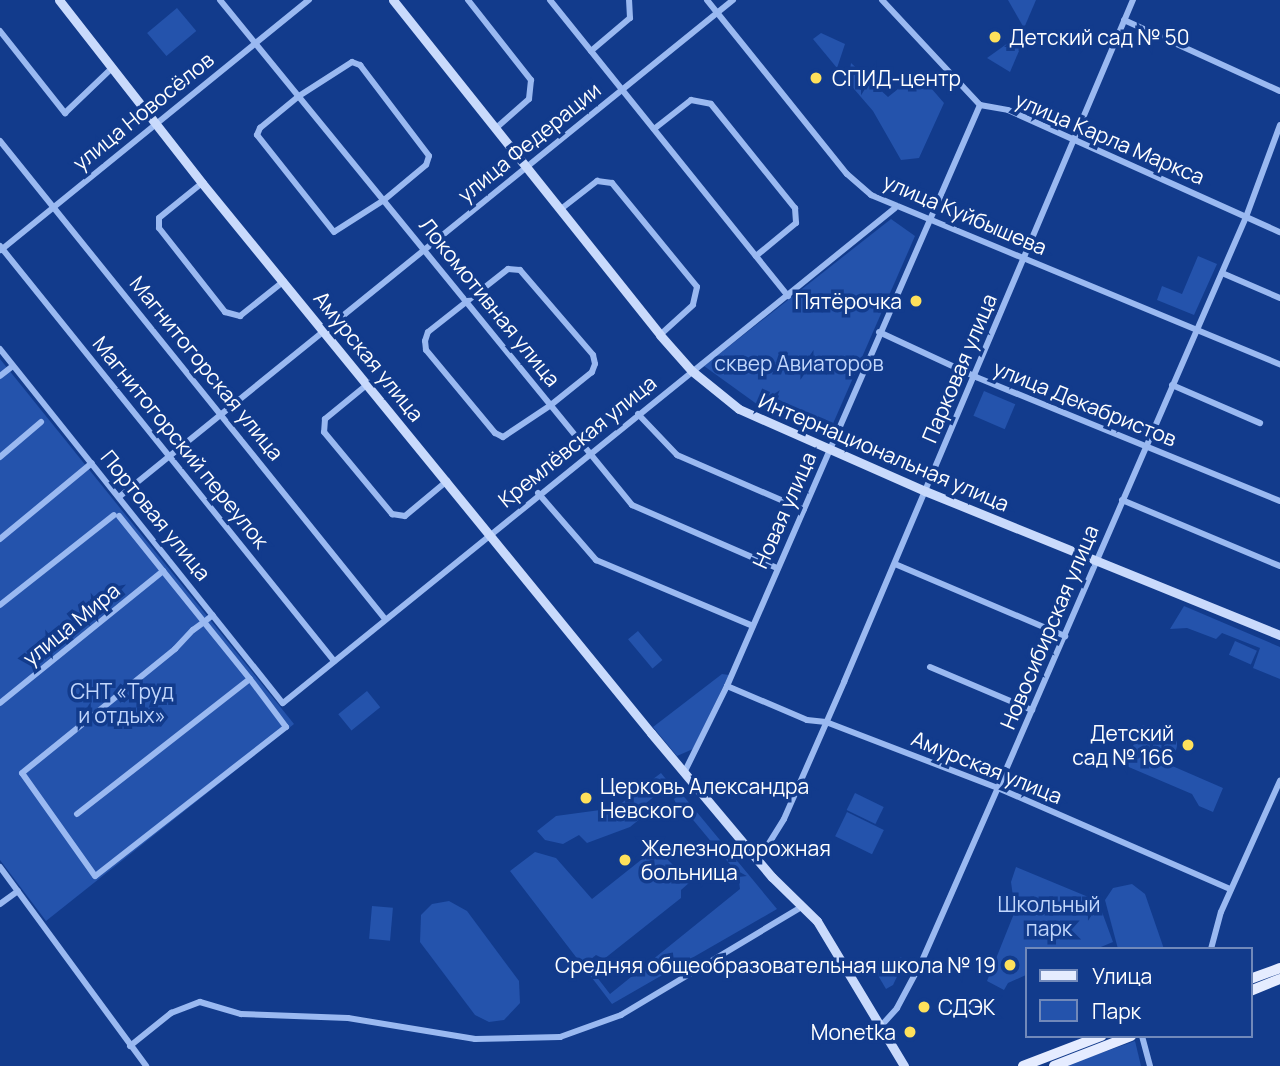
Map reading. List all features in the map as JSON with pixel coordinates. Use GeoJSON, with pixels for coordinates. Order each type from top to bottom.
{"type":"FeatureCollection","features":[{"type":"Feature","properties":{"kind":"main road"},"geometry":{"type":"LineString","coordinates":[[1252,978],[1280,968]]}},
{"type":"Feature","properties":{"kind":"main road"},"geometry":{"type":"LineString","coordinates":[[1252,989],[1280,979]]}},
{"type":"Feature","properties":{"kind":"main road"},"geometry":{"type":"LineString","coordinates":[[1023,1066],[1096,1038]]}},
{"type":"Feature","properties":{"kind":"main road"},"geometry":{"type":"LineString","coordinates":[[1054,1066],[1126,1038]]}},
{"type":"Feature","properties":{"kind":"street","name":"Амурская улица"},"geometry":{"type":"LineString","coordinates":[[59,0],[156,120],[202,183],[285,280],[684,773]]}},
{"type":"Feature","properties":{"kind":"street","name":"Локомотивная улица"},"geometry":{"type":"LineString","coordinates":[[220,0],[632,505],[777,568]]}},
{"type":"Feature","properties":{"kind":"street","name":"улица Новосёлов"},"geometry":{"type":"LineString","coordinates":[[1,248],[156,120],[309,0]]}},
{"type":"Feature","properties":{"kind":"street"},"geometry":{"type":"LineString","coordinates":[[468,0],[531,80],[528,99],[495,129]]}},
{"type":"Feature","properties":{"kind":"street"},"geometry":{"type":"LineString","coordinates":[[550,0],[788,296]]}},
{"type":"Feature","properties":{"kind":"street"},"geometry":{"type":"LineString","coordinates":[[591,51],[630,18],[629,0]]}},
{"type":"Feature","properties":{"kind":"street","name":"улица Куйбышева"},"geometry":{"type":"LineString","coordinates":[[707,0],[847,174],[895,208],[1280,364]]}},
{"type":"Feature","properties":{"kind":"street","name":"улица Федерации"},"geometry":{"type":"LineString","coordinates":[[119,497],[733,0]]}},
{"type":"Feature","properties":{"kind":"street"},"geometry":{"type":"LineString","coordinates":[[882,0],[980,105]]}},
{"type":"Feature","properties":{"kind":"street","name":"Парковая улица"},"geometry":{"type":"LineString","coordinates":[[758,860],[784,819],[976,377],[1133,0]]}},
{"type":"Feature","properties":{"kind":"street","name":"Интернациональная улица"},"geometry":{"type":"LineString","coordinates":[[395,1],[660,335],[692,371],[739,408],[925,491],[1280,635]]}},
{"type":"Feature","properties":{"kind":"street"},"geometry":{"type":"LineString","coordinates":[[1124,20],[1280,92]]}},
{"type":"Feature","properties":{"kind":"street"},"geometry":{"type":"LineString","coordinates":[[0,31],[65,113],[113,68]]}},
{"type":"Feature","properties":{"kind":"street"},"geometry":{"type":"LineString","coordinates":[[343,63],[360,65],[429,156],[426,165],[342,231],[329,229],[257,135],[260,128],[299,96],[343,63]]}},
{"type":"Feature","properties":{"kind":"street"},"geometry":{"type":"LineString","coordinates":[[653,129],[691,100],[711,104],[795,208],[796,223],[756,256]]}},
{"type":"Feature","properties":{"kind":"street","name":"улица Карла Маркса"},"geometry":{"type":"LineString","coordinates":[[980,105],[1009,110],[1072,142],[1280,232]]}},
{"type":"Feature","properties":{"kind":"street","name":"Новая улица"},"geometry":{"type":"LineString","coordinates":[[684,773],[727,686],[927,221],[980,105]]}},
{"type":"Feature","properties":{"kind":"street","name":"Новосибирская улица"},"geometry":{"type":"LineString","coordinates":[[881,1026],[897,1009],[921,962],[1222,273],[1280,125]]}},
{"type":"Feature","properties":{"kind":"street","name":"Магнитогорская улица"},"geometry":{"type":"LineString","coordinates":[[0,141],[222,413],[385,619]]}},
{"type":"Feature","properties":{"kind":"street"},"geometry":{"type":"LineString","coordinates":[[561,209],[597,181],[612,183],[697,287],[694,306],[660,335]]}},
{"type":"Feature","properties":{"kind":"street"},"geometry":{"type":"LineString","coordinates":[[202,183],[159,218],[159,228],[225,312],[240,316],[285,280]]}},
{"type":"Feature","properties":{"kind":"street","name":"Кремлёвская улица"},"geometry":{"type":"LineString","coordinates":[[283,703],[491,535],[538,493],[895,208]]}},
{"type":"Feature","properties":{"kind":"street","name":"Магнитогорский переулок"},"geometry":{"type":"LineString","coordinates":[[1,248],[170,454],[334,661]]}},
{"type":"Feature","properties":{"kind":"street"},"geometry":{"type":"LineString","coordinates":[[508,269],[520,271],[593,355],[592,372],[551,405],[503,437],[426,350],[428,332],[467,302],[508,269]]}},
{"type":"Feature","properties":{"kind":"street"},"geometry":{"type":"LineString","coordinates":[[1222,273],[1280,298]]}},
{"type":"Feature","properties":{"kind":"street","name":"улица Декабристов"},"geometry":{"type":"LineString","coordinates":[[880,332],[976,377],[1280,501]]}},
{"type":"Feature","properties":{"kind":"street","name":"Портовая улица"},"geometry":{"type":"LineString","coordinates":[[0,349],[283,703]]}},
{"type":"Feature","properties":{"kind":"street"},"geometry":{"type":"LineString","coordinates":[[0,376],[13,366]]}},
{"type":"Feature","properties":{"kind":"street"},"geometry":{"type":"LineString","coordinates":[[369,383],[325,419],[324,432],[392,514],[405,516],[447,481]]}},
{"type":"Feature","properties":{"kind":"street"},"geometry":{"type":"LineString","coordinates":[[1172,385],[1260,423]]}},
{"type":"Feature","properties":{"kind":"street"},"geometry":{"type":"LineString","coordinates":[[638,414],[677,455],[804,510]]}},
{"type":"Feature","properties":{"kind":"street"},"geometry":{"type":"LineString","coordinates":[[0,457],[41,422]]}},
{"type":"Feature","properties":{"kind":"street"},"geometry":{"type":"LineString","coordinates":[[0,539],[92,463]]}},
{"type":"Feature","properties":{"kind":"street"},"geometry":{"type":"LineString","coordinates":[[538,493],[596,560],[753,626]]}},
{"type":"Feature","properties":{"kind":"street"},"geometry":{"type":"LineString","coordinates":[[1122,500],[1280,566]]}},
{"type":"Feature","properties":{"kind":"street"},"geometry":{"type":"LineString","coordinates":[[0,605],[116,516],[163,571],[204,622],[250,679],[286,727],[95,876],[22,773],[204,622],[213,615]]}},
{"type":"Feature","properties":{"kind":"street"},"geometry":{"type":"LineString","coordinates":[[895,564],[1065,636]]}},
{"type":"Feature","properties":{"kind":"street","name":"улица Мира"},"geometry":{"type":"LineString","coordinates":[[0,703],[163,571]]}},
{"type":"Feature","properties":{"kind":"street"},"geometry":{"type":"LineString","coordinates":[[930,667],[1032,710]]}},
{"type":"Feature","properties":{"kind":"street"},"geometry":{"type":"LineString","coordinates":[[77,814],[250,679]]}},
{"type":"Feature","properties":{"kind":"street","name":"Амурская улица"},"geometry":{"type":"LineString","coordinates":[[727,686],[807,720],[826,722],[998,788],[1230,889]]}},
{"type":"Feature","properties":{"kind":"street"},"geometry":{"type":"LineString","coordinates":[[684,773],[758,860],[825,931],[904,1066]]}},
{"type":"Feature","properties":{"kind":"street"},"geometry":{"type":"LineString","coordinates":[[1212,947],[1230,889],[1280,781]]}},
{"type":"Feature","properties":{"kind":"street"},"geometry":{"type":"LineString","coordinates":[[0,867],[146,1066]]}},
{"type":"Feature","properties":{"kind":"street"},"geometry":{"type":"LineString","coordinates":[[0,904],[18,891]]}},
{"type":"Feature","properties":{"kind":"street"},"geometry":{"type":"LineString","coordinates":[[130,1046],[171,1013],[200,1002],[241,1014],[348,1018],[475,1039],[560,1037],[621,1015],[803,906]]}},
{"type":"Feature","properties":{"kind":"street"},"geometry":{"type":"LineString","coordinates":[[1143,1038],[1150,1066]]}},
{"type":"Feature","properties":{"kind":"green space"},"geometry":{"type":"Polygon","coordinates":[[[1008,0],[1036,0],[1024,28],[1008,0]]]}},
{"type":"Feature","properties":{"kind":"green space"},"geometry":{"type":"Polygon","coordinates":[[[177,8],[196,31],[166,56],[147,33],[177,8]]]}},
{"type":"Feature","properties":{"kind":"green space"},"geometry":{"type":"Polygon","coordinates":[[[821,33],[845,44],[837,68],[813,39],[821,33]]]}},
{"type":"Feature","properties":{"kind":"green space"},"geometry":{"type":"Polygon","coordinates":[[[1015,38],[1022,44],[1010,72],[987,58],[1015,38]]]}},
{"type":"Feature","properties":{"kind":"green space"},"geometry":{"type":"Polygon","coordinates":[[[851,63],[888,97],[918,73],[944,103],[919,158],[901,160],[873,111],[848,82],[851,63]]]}},
{"type":"Feature","properties":{"kind":"green space","name":"сквер Авиаторов"},"geometry":{"type":"Polygon","coordinates":[[[891,219],[915,236],[828,435],[765,410],[704,366],[891,219]]]}},
{"type":"Feature","properties":{"kind":"green space"},"geometry":{"type":"Polygon","coordinates":[[[1198,256],[1217,264],[1194,315],[1157,300],[1162,286],[1182,294],[1198,256]]]}},
{"type":"Feature","properties":{"kind":"green space","name":"СНТ «Труд и отдых»"},"geometry":{"type":"Polygon","coordinates":[[[0,359],[294,724],[46,921],[0,860],[0,359]]]}},
{"type":"Feature","properties":{"kind":"green space"},"geometry":{"type":"Polygon","coordinates":[[[984,391],[1015,404],[1005,429],[973,416],[984,391]]]}},
{"type":"Feature","properties":{"kind":"green space"},"geometry":{"type":"Polygon","coordinates":[[[1184,606],[1280,647],[1280,679],[1253,668],[1260,648],[1222,633],[1216,639],[1187,628],[1170,629],[1184,606]]]}},
{"type":"Feature","properties":{"kind":"green space"},"geometry":{"type":"Polygon","coordinates":[[[638,631],[662,660],[652,668],[628,639],[638,631]]]}},
{"type":"Feature","properties":{"kind":"green space"},"geometry":{"type":"Polygon","coordinates":[[[1235,641],[1257,651],[1251,664],[1229,655],[1235,641]]]}},
{"type":"Feature","properties":{"kind":"green space"},"geometry":{"type":"Polygon","coordinates":[[[722,674],[729,675],[693,749],[677,756],[653,727],[722,674]]]}},
{"type":"Feature","properties":{"kind":"green space"},"geometry":{"type":"Polygon","coordinates":[[[367,691],[380,707],[351,731],[338,714],[367,691]]]}},
{"type":"Feature","properties":{"kind":"green space"},"geometry":{"type":"Polygon","coordinates":[[[1143,725],[1156,731],[1147,755],[1223,788],[1213,812],[1199,806],[1192,794],[1124,765],[1143,725]]]}},
{"type":"Feature","properties":{"kind":"green space"},"geometry":{"type":"Polygon","coordinates":[[[1165,733],[1173,737],[1177,745],[1173,753],[1165,757],[1157,753],[1153,745],[1157,737],[1165,733]]]}},
{"type":"Feature","properties":{"kind":"green space"},"geometry":{"type":"Polygon","coordinates":[[[661,773],[670,784],[636,811],[641,818],[630,827],[587,843],[579,835],[563,844],[545,840],[537,831],[556,816],[615,808],[661,773]]]}},
{"type":"Feature","properties":{"kind":"green space"},"geometry":{"type":"Polygon","coordinates":[[[681,793],[777,909],[612,1004],[510,871],[535,852],[556,858],[592,899],[656,848],[690,882],[681,890],[681,898],[604,959],[596,955],[586,963],[610,994],[740,889],[738,874],[689,815],[682,817],[674,799],[681,793]]]}},
{"type":"Feature","properties":{"kind":"green space"},"geometry":{"type":"Polygon","coordinates":[[[855,793],[884,807],[875,824],[847,810],[855,793]]]}},
{"type":"Feature","properties":{"kind":"green space"},"geometry":{"type":"Polygon","coordinates":[[[847,812],[884,830],[872,854],[835,836],[847,812]]]}},
{"type":"Feature","properties":{"kind":"green space","name":"Школьный парк"},"geometry":{"type":"Polygon","coordinates":[[[1016,867],[1098,901],[1113,942],[1101,947],[1024,947],[1024,976],[1008,983],[1004,990],[987,981],[1015,911],[1011,882],[1016,867]]]}},
{"type":"Feature","properties":{"kind":"green space"},"geometry":{"type":"Polygon","coordinates":[[[1132,884],[1145,894],[1163,947],[1117,947],[1105,900],[1113,888],[1132,884]]]}},
{"type":"Feature","properties":{"kind":"green space"},"geometry":{"type":"Polygon","coordinates":[[[449,901],[467,911],[519,981],[520,1003],[504,1020],[489,1022],[475,1015],[420,942],[421,915],[432,904],[449,901]]]}},
{"type":"Feature","properties":{"kind":"green space"},"geometry":{"type":"Polygon","coordinates":[[[372,906],[393,908],[390,941],[369,939],[372,906]]]}},
{"type":"Feature","properties":{"kind":"green space"},"geometry":{"type":"Polygon","coordinates":[[[901,957],[904,962],[893,985],[886,989],[876,972],[901,957]]]}},
{"type":"Feature","properties":{"kind":"green space"},"geometry":{"type":"Polygon","coordinates":[[[1135,1041],[1141,1066],[1064,1066],[1135,1041]]]}},
{"type":"Feature","properties":{"kind":"place","name":"Детский сад № 50"},"geometry":{"type":"Point","coordinates":[995,37]}},
{"type":"Feature","properties":{"kind":"place","name":"СПИД-центр"},"geometry":{"type":"Point","coordinates":[816,78]}},
{"type":"Feature","properties":{"kind":"place","name":"Пятёрочка"},"geometry":{"type":"Point","coordinates":[916,301]}},
{"type":"Feature","properties":{"kind":"place","name":"Детский сад № 166"},"geometry":{"type":"Point","coordinates":[1188,745]}},
{"type":"Feature","properties":{"kind":"place","name":"Церковь Александра Невского"},"geometry":{"type":"Point","coordinates":[586,798]}},
{"type":"Feature","properties":{"kind":"place","name":"Железнодорожная больница"},"geometry":{"type":"Point","coordinates":[625,860]}},
{"type":"Feature","properties":{"kind":"place","name":"Средняя общеобразовательная школа № 19"},"geometry":{"type":"Point","coordinates":[1010,965]}},
{"type":"Feature","properties":{"kind":"place","name":"СДЭК"},"geometry":{"type":"Point","coordinates":[924,1007]}},
{"type":"Feature","properties":{"kind":"place","name":"Monetka"},"geometry":{"type":"Point","coordinates":[910,1032]}}]}
